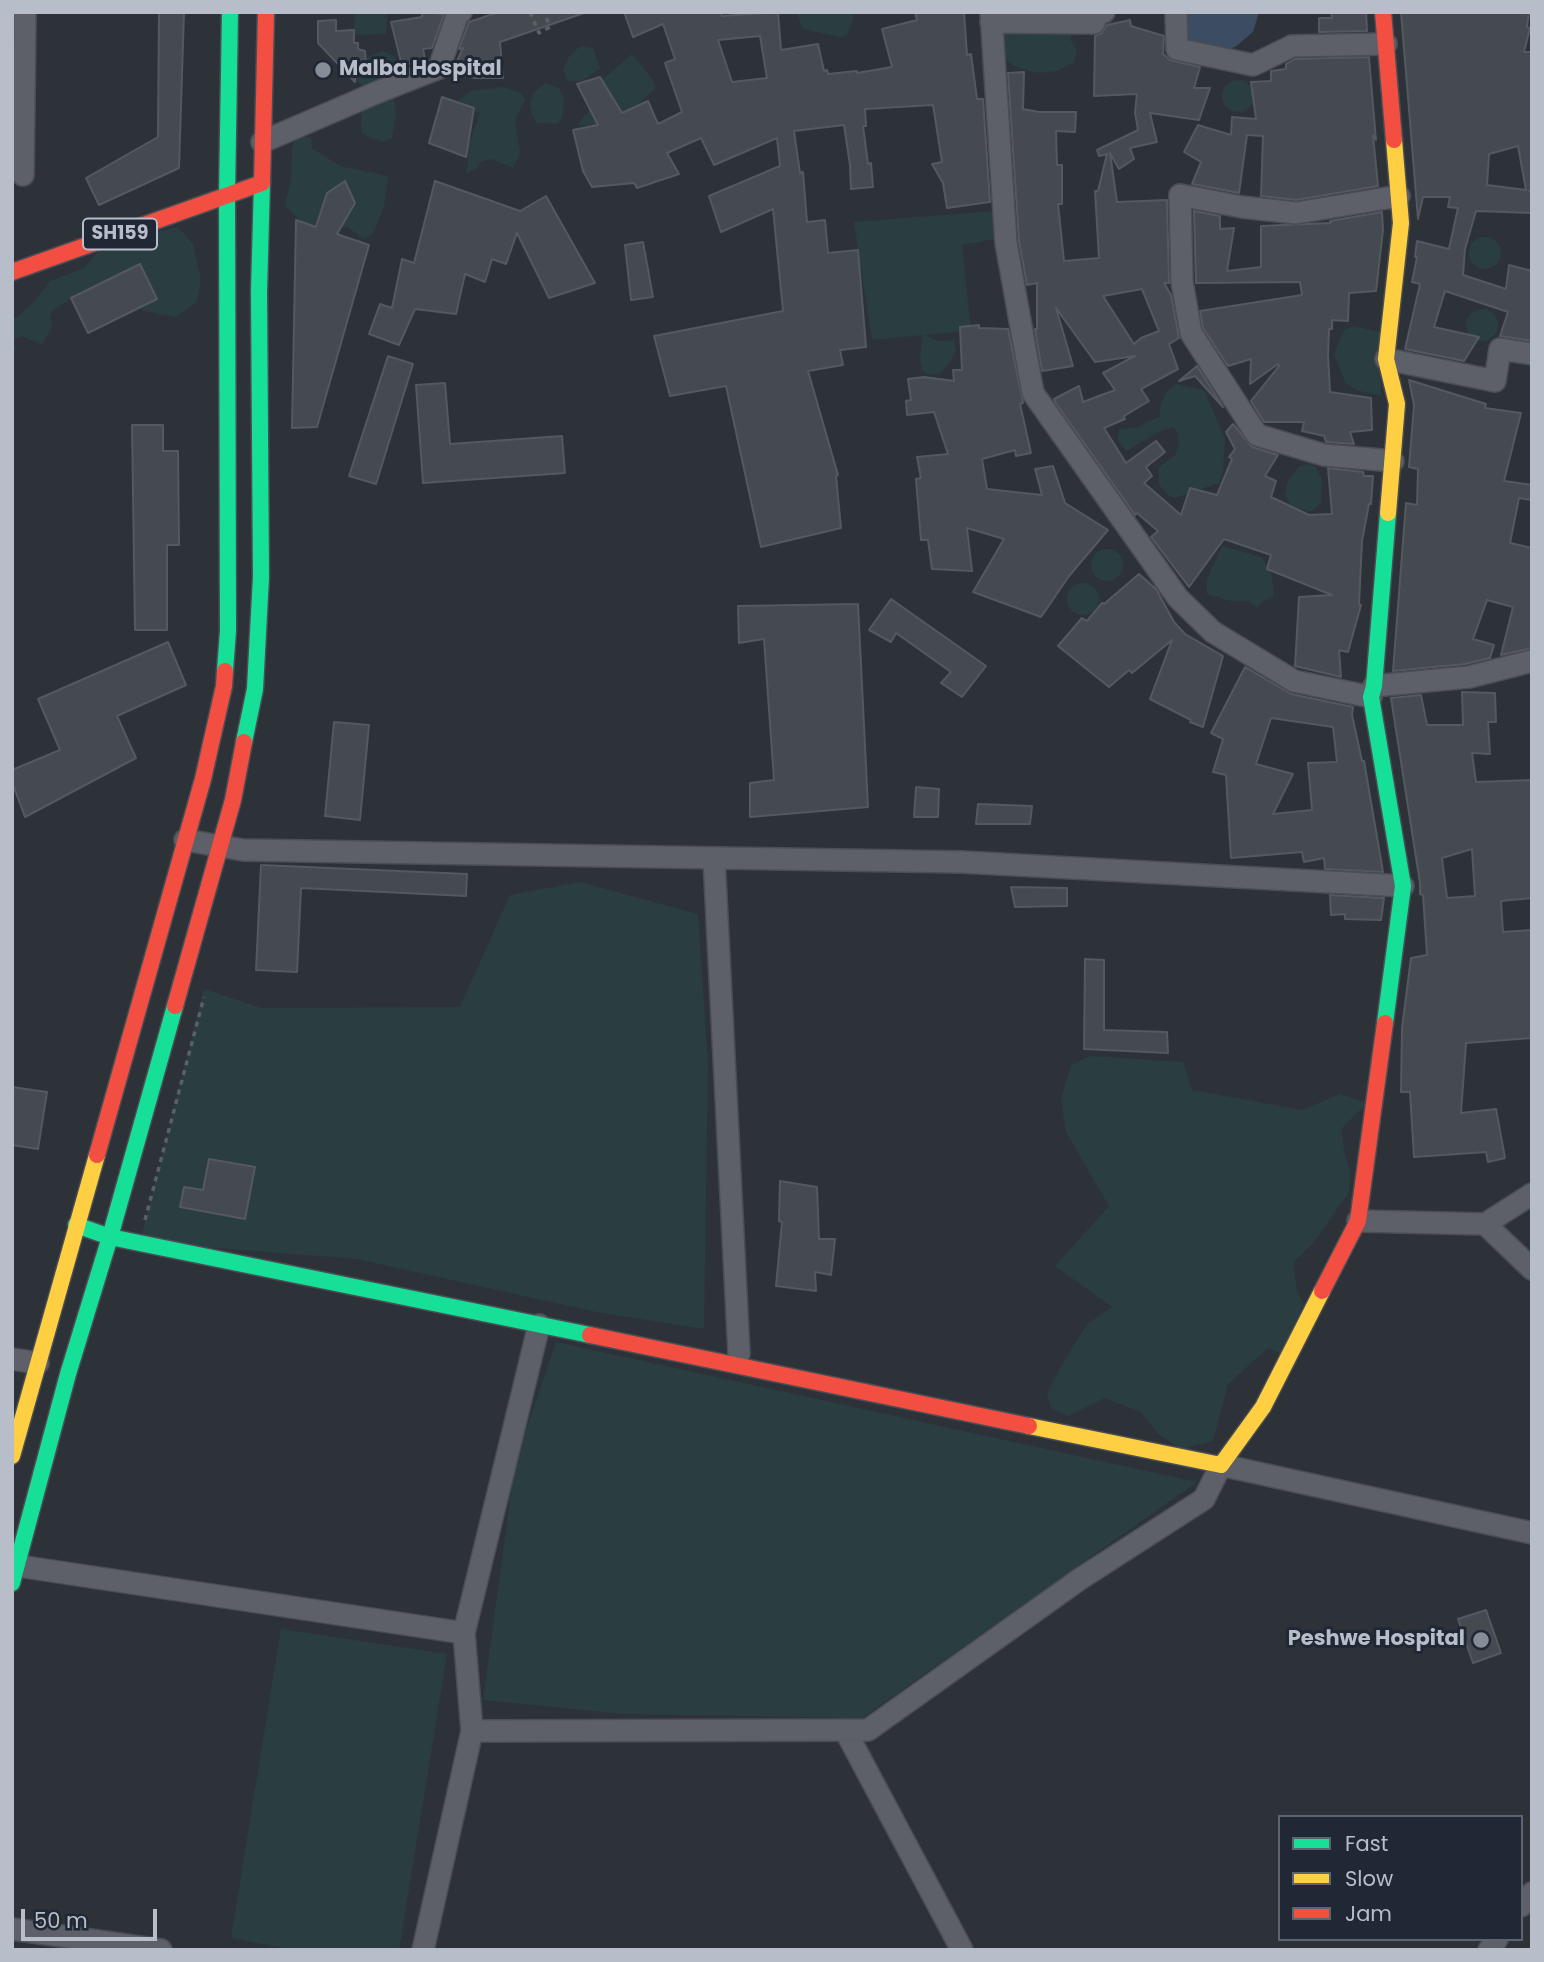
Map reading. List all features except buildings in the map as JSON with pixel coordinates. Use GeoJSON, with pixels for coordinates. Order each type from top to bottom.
{"type":"FeatureCollection","features":[{"type":"Feature","properties":{"kind":"main road"},"geometry":{"type":"LineString","coordinates":[[12,1456],[185,841],[224,686],[228,631],[227,195],[230,12]]}},
{"type":"Feature","properties":{"kind":"main road"},"geometry":{"type":"LineString","coordinates":[[14,1571],[233,800],[255,689],[261,577],[258,292],[266,12]]}},
{"type":"Feature","properties":{"kind":"main road"},"geometry":{"type":"LineString","coordinates":[[76,1225],[110,1237],[1221,1465],[1263,1407],[1358,1221],[1403,886],[1373,692],[1397,404],[1387,359],[1402,223],[1383,12]]}},
{"type":"Feature","properties":{"kind":"main road","name":"SH159"},"geometry":{"type":"LineString","coordinates":[[12,272],[262,183]]}},
{"type":"Feature","properties":{"kind":"main road"},"geometry":{"type":"LineString","coordinates":[[224,686],[255,689]]}},
{"type":"Feature","properties":{"kind":"street"},"geometry":{"type":"LineString","coordinates":[[23,175],[25,12]]}},
{"type":"Feature","properties":{"kind":"street"},"geometry":{"type":"LineString","coordinates":[[1104,12],[1097,13],[1094,23],[991,17],[1006,243],[1033,393],[1178,598],[1213,632],[1294,681],[1373,692],[1469,677],[1532,661]]}},
{"type":"Feature","properties":{"kind":"street"},"geometry":{"type":"LineString","coordinates":[[1176,12],[1177,49],[1253,65],[1292,46],[1386,44]]}},
{"type":"Feature","properties":{"kind":"street"},"geometry":{"type":"LineString","coordinates":[[262,142],[439,68],[459,13]]}},
{"type":"Feature","properties":{"kind":"street"},"geometry":{"type":"LineString","coordinates":[[1393,461],[1324,455],[1257,435],[1191,333],[1182,282],[1180,195],[1242,207],[1296,213],[1399,196]]}},
{"type":"Feature","properties":{"kind":"street"},"geometry":{"type":"LineString","coordinates":[[1387,359],[1495,381],[1500,349],[1532,354]]}},
{"type":"Feature","properties":{"kind":"street"},"geometry":{"type":"LineString","coordinates":[[185,841],[219,848],[257,851],[962,862],[1403,886]]}},
{"type":"Feature","properties":{"kind":"street"},"geometry":{"type":"LineString","coordinates":[[714,858],[739,1354]]}},
{"type":"Feature","properties":{"kind":"street"},"geometry":{"type":"LineString","coordinates":[[1358,1221],[1485,1224],[1532,1194]]}},
{"type":"Feature","properties":{"kind":"street"},"geometry":{"type":"LineString","coordinates":[[1485,1224],[1532,1269]]}},
{"type":"Feature","properties":{"kind":"street"},"geometry":{"type":"LineString","coordinates":[[423,1950],[472,1731],[464,1633],[539,1325]]}},
{"type":"Feature","properties":{"kind":"street"},"geometry":{"type":"LineString","coordinates":[[12,1359],[38,1363]]}},
{"type":"Feature","properties":{"kind":"street"},"geometry":{"type":"LineString","coordinates":[[472,1731],[868,1730],[1080,1579],[1204,1499],[1221,1465],[1532,1533]]}},
{"type":"Feature","properties":{"kind":"street"},"geometry":{"type":"LineString","coordinates":[[14,1571],[464,1633]]}},
{"type":"Feature","properties":{"kind":"street"},"geometry":{"type":"LineString","coordinates":[[845,1730],[962,1950]]}},
{"type":"Feature","properties":{"kind":"street"},"geometry":{"type":"LineString","coordinates":[[12,1929],[161,1950]]}},
{"type":"Feature","properties":{"kind":"path"},"geometry":{"type":"LineString","coordinates":[[530,12],[539,33],[550,27],[544,12]]}},
{"type":"Feature","properties":{"kind":"path"},"geometry":{"type":"LineString","coordinates":[[140,1242],[207,985]]}},
{"type":"Feature","properties":{"kind":"shaded area"},"geometry":{"type":"Polygon","coordinates":[[[355,12],[387,12],[386,34],[354,35],[355,12]]]}},
{"type":"Feature","properties":{"kind":"shaded area"},"geometry":{"type":"Polygon","coordinates":[[[796,12],[853,12],[853,20],[847,34],[841,37],[803,29],[796,12]]]}},
{"type":"Feature","properties":{"kind":"shaded area"},"geometry":{"type":"Polygon","coordinates":[[[1005,12],[1074,12],[1077,21],[1070,39],[1077,51],[1074,62],[1058,71],[1039,73],[1018,68],[1001,56],[1005,12]]]}},
{"type":"Feature","properties":{"kind":"shaded area"},"geometry":{"type":"Polygon","coordinates":[[[580,46],[593,48],[600,68],[582,81],[568,81],[563,70],[568,58],[580,46]]]}},
{"type":"Feature","properties":{"kind":"shaded area"},"geometry":{"type":"Polygon","coordinates":[[[382,51],[395,57],[400,71],[396,85],[367,90],[355,79],[365,58],[382,51]]]}},
{"type":"Feature","properties":{"kind":"shaded area"},"geometry":{"type":"Polygon","coordinates":[[[632,54],[656,87],[636,107],[599,127],[577,125],[599,99],[602,80],[632,54]]]}},
{"type":"Feature","properties":{"kind":"shaded area"},"geometry":{"type":"Polygon","coordinates":[[[1238,80],[1249,85],[1254,96],[1249,107],[1238,112],[1227,107],[1222,96],[1227,85],[1238,80]]]}},
{"type":"Feature","properties":{"kind":"shaded area"},"geometry":{"type":"Polygon","coordinates":[[[545,83],[559,88],[564,100],[562,117],[558,124],[537,123],[532,115],[530,104],[533,93],[545,83]]]}},
{"type":"Feature","properties":{"kind":"shaded area"},"geometry":{"type":"Polygon","coordinates":[[[504,87],[521,93],[525,99],[515,120],[520,153],[513,168],[492,159],[480,162],[477,168],[465,174],[468,165],[467,150],[480,113],[457,102],[471,91],[504,87]]]}},
{"type":"Feature","properties":{"kind":"shaded area"},"geometry":{"type":"Polygon","coordinates":[[[393,95],[396,113],[392,138],[382,142],[361,132],[362,103],[393,95]]]}},
{"type":"Feature","properties":{"kind":"shaded area"},"geometry":{"type":"Polygon","coordinates":[[[297,135],[311,138],[312,148],[340,166],[388,176],[384,207],[373,233],[364,240],[348,227],[334,229],[306,226],[285,206],[291,178],[292,148],[297,135]]]}},
{"type":"Feature","properties":{"kind":"shaded area"},"geometry":{"type":"Polygon","coordinates":[[[994,211],[995,239],[962,245],[971,330],[926,335],[937,341],[954,340],[956,350],[950,363],[939,374],[928,374],[922,370],[920,359],[923,335],[872,340],[854,222],[994,211]]]}},
{"type":"Feature","properties":{"kind":"shaded area"},"geometry":{"type":"Polygon","coordinates":[[[178,227],[193,244],[201,280],[197,302],[176,317],[143,311],[136,302],[139,264],[53,310],[50,317],[52,327],[42,345],[22,336],[14,340],[16,350],[12,352],[12,318],[17,317],[34,302],[50,281],[84,268],[104,244],[178,227]]]}},
{"type":"Feature","properties":{"kind":"shaded area"},"geometry":{"type":"Polygon","coordinates":[[[1485,237],[1496,242],[1501,253],[1496,264],[1485,269],[1474,264],[1469,253],[1474,242],[1485,237]]]}},
{"type":"Feature","properties":{"kind":"shaded area"},"geometry":{"type":"Polygon","coordinates":[[[1482,309],[1493,314],[1498,325],[1493,336],[1482,341],[1471,336],[1466,325],[1471,314],[1482,309]]]}},
{"type":"Feature","properties":{"kind":"shaded area"},"geometry":{"type":"Polygon","coordinates":[[[1354,326],[1379,332],[1381,396],[1356,390],[1345,382],[1334,354],[1344,330],[1354,326]]]}},
{"type":"Feature","properties":{"kind":"shaded area"},"geometry":{"type":"Polygon","coordinates":[[[1176,384],[1204,390],[1225,439],[1223,473],[1219,483],[1175,498],[1159,485],[1159,467],[1175,455],[1179,447],[1178,434],[1174,427],[1159,432],[1126,451],[1118,440],[1119,429],[1137,427],[1159,417],[1167,391],[1176,384]]]}},
{"type":"Feature","properties":{"kind":"shaded area"},"geometry":{"type":"Polygon","coordinates":[[[1309,464],[1316,467],[1322,480],[1321,502],[1312,511],[1292,507],[1285,496],[1288,480],[1300,466],[1309,464]]]}},
{"type":"Feature","properties":{"kind":"shaded area"},"geometry":{"type":"Polygon","coordinates":[[[1222,546],[1262,557],[1271,571],[1274,596],[1263,601],[1257,608],[1250,601],[1231,601],[1207,594],[1207,579],[1222,546]]]}},
{"type":"Feature","properties":{"kind":"shaded area"},"geometry":{"type":"Polygon","coordinates":[[[1107,549],[1118,554],[1123,565],[1118,576],[1107,581],[1096,576],[1091,565],[1096,554],[1107,549]]]}},
{"type":"Feature","properties":{"kind":"shaded area"},"geometry":{"type":"Polygon","coordinates":[[[1083,583],[1094,588],[1099,599],[1094,610],[1083,615],[1072,610],[1067,599],[1072,588],[1083,583]]]}},
{"type":"Feature","properties":{"kind":"shaded area"},"geometry":{"type":"Polygon","coordinates":[[[580,882],[698,914],[708,1063],[704,1329],[596,1312],[357,1259],[140,1242],[204,989],[261,1008],[460,1007],[510,895],[580,882]]]}},
{"type":"Feature","properties":{"kind":"shaded area"},"geometry":{"type":"Polygon","coordinates":[[[1090,1056],[1183,1062],[1192,1090],[1302,1110],[1340,1094],[1367,1103],[1342,1128],[1344,1151],[1350,1172],[1349,1192],[1314,1242],[1293,1263],[1297,1291],[1304,1304],[1281,1354],[1268,1348],[1228,1384],[1213,1441],[1181,1449],[1158,1434],[1141,1412],[1105,1398],[1068,1416],[1051,1408],[1047,1393],[1060,1368],[1087,1324],[1112,1307],[1055,1266],[1109,1206],[1066,1132],[1061,1099],[1071,1065],[1090,1056]]]}},
{"type":"Feature","properties":{"kind":"shaded area"},"geometry":{"type":"Polygon","coordinates":[[[556,1342],[1197,1482],[862,1718],[624,1714],[483,1700],[515,1463],[556,1342]]]}},
{"type":"Feature","properties":{"kind":"shaded area"},"geometry":{"type":"Polygon","coordinates":[[[281,1629],[447,1654],[399,1950],[293,1950],[231,1938],[281,1629]]]}},
{"type":"Feature","properties":{"kind":"water"},"geometry":{"type":"Polygon","coordinates":[[[1179,12],[1259,12],[1253,32],[1235,47],[1215,52],[1189,48],[1179,12]]]}},
{"type":"Feature","properties":{"kind":"traffic: fast"},"geometry":{"type":"LineString","coordinates":[[227,195],[230,12]]}},
{"type":"Feature","properties":{"kind":"traffic: fast"},"geometry":{"type":"LineString","coordinates":[[244,742],[255,689],[261,577],[259,292],[262,183]]}},
{"type":"Feature","properties":{"kind":"traffic: fast"},"geometry":{"type":"LineString","coordinates":[[225,671],[228,631],[227,195]]}},
{"type":"Feature","properties":{"kind":"traffic: fast"},"geometry":{"type":"LineString","coordinates":[[1385,1023],[1403,886],[1371,697],[1388,513]]}},
{"type":"Feature","properties":{"kind":"traffic: fast"},"geometry":{"type":"LineString","coordinates":[[12,1583],[68,1374],[175,1006]]}},
{"type":"Feature","properties":{"kind":"traffic: fast"},"geometry":{"type":"LineString","coordinates":[[76,1225],[110,1237],[590,1335]]}},
{"type":"Feature","properties":{"kind":"traffic: slow"},"geometry":{"type":"LineString","coordinates":[[1388,513],[1397,404],[1386,359],[1401,223],[1394,140]]}},
{"type":"Feature","properties":{"kind":"traffic: slow"},"geometry":{"type":"LineString","coordinates":[[12,1456],[97,1155]]}},
{"type":"Feature","properties":{"kind":"traffic: slow"},"geometry":{"type":"LineString","coordinates":[[1029,1426],[1221,1465],[1263,1407],[1322,1291]]}},
{"type":"Feature","properties":{"kind":"traffic: jam"},"geometry":{"type":"LineString","coordinates":[[12,272],[262,183],[266,12]]}},
{"type":"Feature","properties":{"kind":"traffic: jam"},"geometry":{"type":"LineString","coordinates":[[1383,12],[1394,140]]}},
{"type":"Feature","properties":{"kind":"traffic: jam"},"geometry":{"type":"LineString","coordinates":[[97,1155],[203,779],[225,671]]}},
{"type":"Feature","properties":{"kind":"traffic: jam"},"geometry":{"type":"LineString","coordinates":[[175,1006],[233,800],[244,742]]}},
{"type":"Feature","properties":{"kind":"traffic: jam"},"geometry":{"type":"LineString","coordinates":[[1322,1291],[1358,1221],[1385,1023]]}},
{"type":"Feature","properties":{"kind":"traffic: jam"},"geometry":{"type":"LineString","coordinates":[[590,1335],[1029,1426]]}},
{"type":"Feature","properties":{"kind":"place","name":"Malba Hospital"},"geometry":{"type":"Point","coordinates":[323,70]}},
{"type":"Feature","properties":{"kind":"place","name":"Peshwe Hospital"},"geometry":{"type":"Point","coordinates":[1481,1640]}}]}
